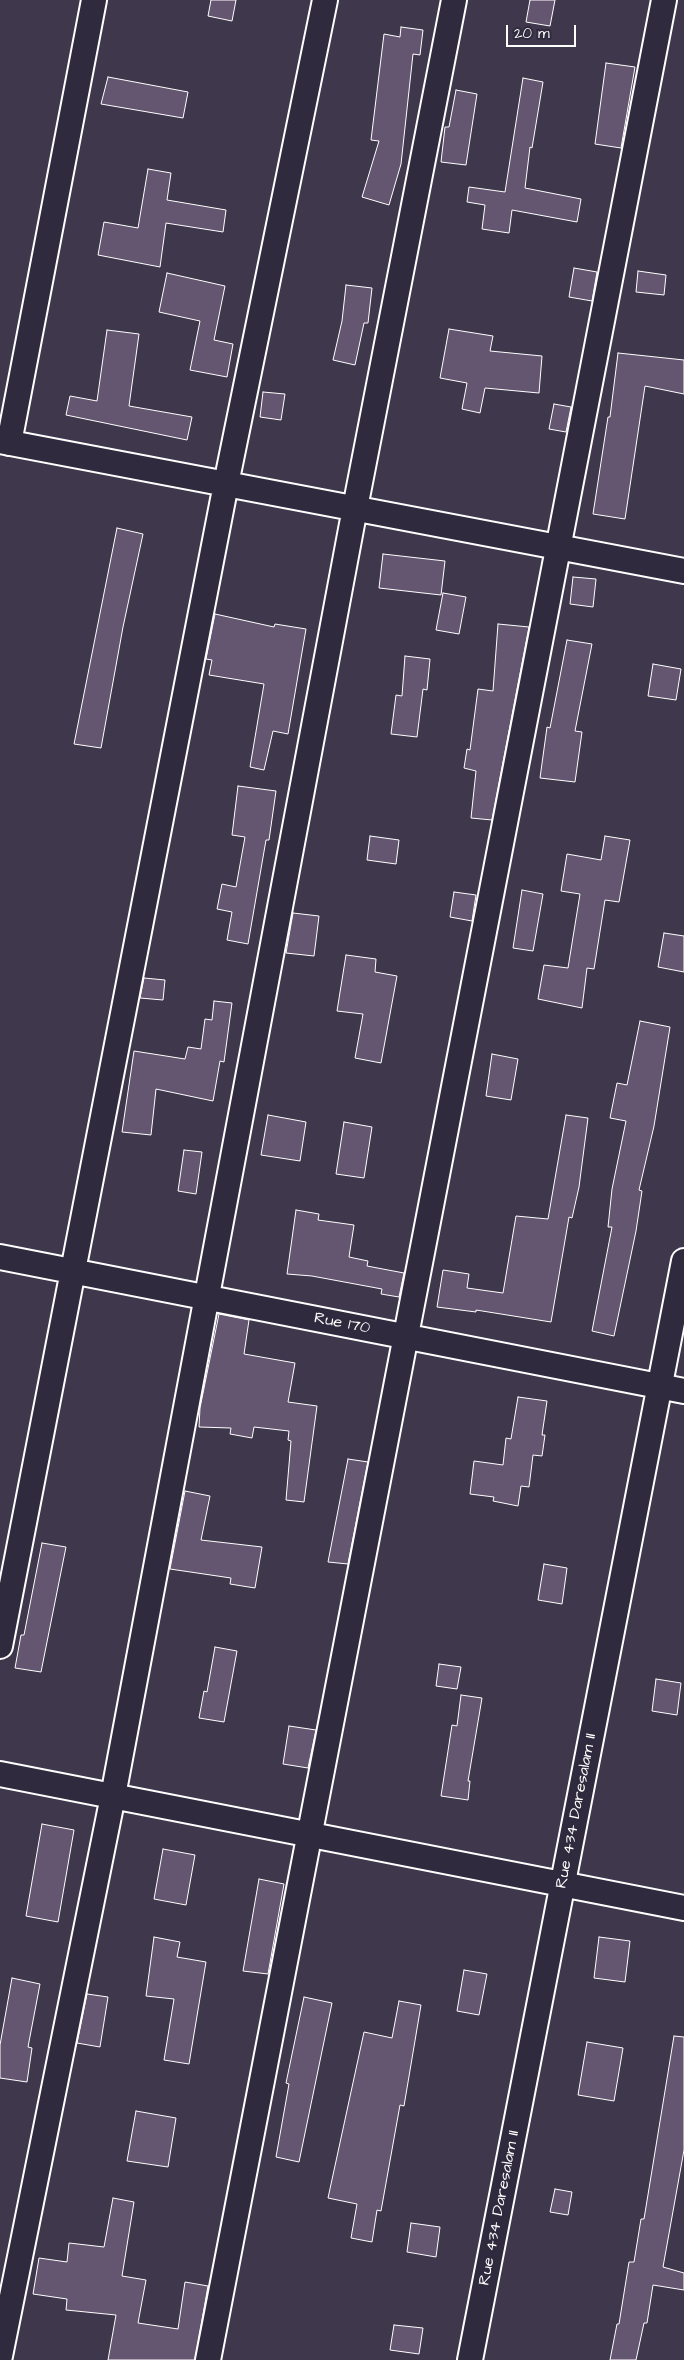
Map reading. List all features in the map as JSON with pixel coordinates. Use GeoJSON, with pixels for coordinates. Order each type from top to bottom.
{"type":"FeatureCollection","features":[{"type":"Feature","properties":{"kind":"street"},"geometry":{"type":"LineString","coordinates":[[94,0],[4,442],[684,571]]}},
{"type":"Feature","properties":{"kind":"street"},"geometry":{"type":"LineString","coordinates":[[0,1646],[226,484],[325,0]]}},
{"type":"Feature","properties":{"kind":"street"},"geometry":{"type":"LineString","coordinates":[[0,2356],[113,1796],[208,1298],[354,509],[454,0]]}},
{"type":"Feature","properties":{"kind":"street"},"geometry":{"type":"LineString","coordinates":[[208,2360],[664,0]]}},
{"type":"Feature","properties":{"kind":"street","name":"Rue 170"},"geometry":{"type":"LineString","coordinates":[[0,1257],[684,1391]]}},
{"type":"Feature","properties":{"kind":"street","name":"Rue 434 Daresalam II"},"geometry":{"type":"LineString","coordinates":[[470,2360],[684,1261]]}},
{"type":"Feature","properties":{"kind":"street"},"geometry":{"type":"LineString","coordinates":[[0,1774],[684,1908]]}},
{"type":"Feature","properties":{"kind":"building"},"geometry":{"type":"Polygon","coordinates":[[[211,0],[236,0],[232,21],[208,16],[211,0]]]}},
{"type":"Feature","properties":{"kind":"building"},"geometry":{"type":"Polygon","coordinates":[[[530,0],[555,0],[550,26],[526,22],[530,0]]]}},
{"type":"Feature","properties":{"kind":"building"},"geometry":{"type":"Polygon","coordinates":[[[401,27],[423,30],[420,55],[413,54],[401,164],[389,205],[362,197],[379,141],[371,140],[384,34],[400,37],[401,27]]]}},
{"type":"Feature","properties":{"kind":"building"},"geometry":{"type":"Polygon","coordinates":[[[606,63],[635,67],[621,148],[595,144],[606,63]]]}},
{"type":"Feature","properties":{"kind":"building"},"geometry":{"type":"Polygon","coordinates":[[[108,77],[188,92],[183,118],[101,104],[108,77]]]}},
{"type":"Feature","properties":{"kind":"building"},"geometry":{"type":"Polygon","coordinates":[[[523,78],[543,82],[532,148],[530,147],[525,188],[581,199],[577,222],[512,210],[509,233],[482,229],[485,205],[467,202],[469,187],[505,192],[523,78]]]}},
{"type":"Feature","properties":{"kind":"building"},"geometry":{"type":"Polygon","coordinates":[[[456,90],[477,94],[466,165],[441,162],[445,127],[449,127],[456,90]]]}},
{"type":"Feature","properties":{"kind":"building"},"geometry":{"type":"Polygon","coordinates":[[[148,169],[171,173],[167,200],[226,210],[223,232],[166,223],[160,267],[98,255],[104,222],[138,228],[148,169]]]}},
{"type":"Feature","properties":{"kind":"building"},"geometry":{"type":"Polygon","coordinates":[[[574,268],[597,272],[592,301],[569,297],[574,268]]]}},
{"type":"Feature","properties":{"kind":"building"},"geometry":{"type":"Polygon","coordinates":[[[638,271],[666,275],[664,295],[636,292],[638,271]]]}},
{"type":"Feature","properties":{"kind":"building"},"geometry":{"type":"Polygon","coordinates":[[[167,273],[225,286],[214,340],[233,344],[227,377],[190,370],[200,321],[159,312],[167,273]]]}},
{"type":"Feature","properties":{"kind":"building"},"geometry":{"type":"Polygon","coordinates":[[[346,285],[372,288],[368,323],[364,323],[355,365],[333,360],[342,321],[346,285]]]}},
{"type":"Feature","properties":{"kind":"building"},"geometry":{"type":"Polygon","coordinates":[[[449,329],[493,336],[490,351],[542,356],[539,393],[485,388],[480,413],[462,409],[467,383],[440,378],[449,329]]]}},
{"type":"Feature","properties":{"kind":"building"},"geometry":{"type":"Polygon","coordinates":[[[107,330],[139,334],[129,406],[192,417],[187,440],[66,415],[70,396],[97,401],[107,330]]]}},
{"type":"Feature","properties":{"kind":"building"},"geometry":{"type":"Polygon","coordinates":[[[618,353],[684,360],[684,394],[645,386],[625,519],[593,514],[608,417],[610,417],[618,353]]]}},
{"type":"Feature","properties":{"kind":"building"},"geometry":{"type":"Polygon","coordinates":[[[263,392],[285,394],[281,420],[260,417],[263,392]]]}},
{"type":"Feature","properties":{"kind":"building"},"geometry":{"type":"Polygon","coordinates":[[[554,404],[571,407],[566,432],[549,429],[554,404]]]}},
{"type":"Feature","properties":{"kind":"building"},"geometry":{"type":"Polygon","coordinates":[[[117,528],[143,534],[123,627],[101,748],[74,744],[117,528]]]}},
{"type":"Feature","properties":{"kind":"building"},"geometry":{"type":"Polygon","coordinates":[[[383,554],[445,561],[441,595],[379,588],[383,554]]]}},
{"type":"Feature","properties":{"kind":"building"},"geometry":{"type":"Polygon","coordinates":[[[573,577],[596,579],[593,607],[570,604],[573,577]]]}},
{"type":"Feature","properties":{"kind":"building"},"geometry":{"type":"Polygon","coordinates":[[[443,593],[466,597],[459,634],[436,630],[443,593]]]}},
{"type":"Feature","properties":{"kind":"building"},"geometry":{"type":"Polygon","coordinates":[[[215,614],[274,627],[275,624],[306,629],[288,734],[273,731],[264,770],[250,767],[264,684],[209,675],[212,660],[206,659],[215,614]]]}},
{"type":"Feature","properties":{"kind":"building"},"geometry":{"type":"Polygon","coordinates":[[[498,624],[529,627],[492,820],[471,818],[476,771],[464,768],[467,749],[470,750],[478,689],[493,691],[498,624]]]}},
{"type":"Feature","properties":{"kind":"building"},"geometry":{"type":"Polygon","coordinates":[[[567,640],[592,644],[575,731],[582,732],[575,782],[540,778],[547,727],[550,728],[567,640]]]}},
{"type":"Feature","properties":{"kind":"building"},"geometry":{"type":"Polygon","coordinates":[[[405,656],[430,659],[427,690],[423,689],[417,737],[391,734],[396,695],[402,696],[405,656]]]}},
{"type":"Feature","properties":{"kind":"building"},"geometry":{"type":"Polygon","coordinates":[[[653,664],[681,669],[676,700],[648,696],[653,664]]]}},
{"type":"Feature","properties":{"kind":"building"},"geometry":{"type":"Polygon","coordinates":[[[238,786],[276,791],[269,840],[266,840],[248,944],[227,940],[232,912],[217,909],[222,884],[236,887],[245,837],[232,835],[238,786]]]}},
{"type":"Feature","properties":{"kind":"building"},"geometry":{"type":"Polygon","coordinates":[[[370,836],[399,840],[396,864],[367,860],[370,836]]]}},
{"type":"Feature","properties":{"kind":"building"},"geometry":{"type":"Polygon","coordinates":[[[605,836],[630,840],[619,902],[605,900],[594,969],[587,968],[582,1008],[538,999],[544,965],[568,968],[580,894],[561,891],[567,854],[601,860],[605,836]]]}},
{"type":"Feature","properties":{"kind":"building"},"geometry":{"type":"Polygon","coordinates":[[[522,890],[543,894],[533,951],[513,948],[522,890]]]}},
{"type":"Feature","properties":{"kind":"building"},"geometry":{"type":"Polygon","coordinates":[[[454,892],[476,895],[472,921],[450,917],[454,892]]]}},
{"type":"Feature","properties":{"kind":"building"},"geometry":{"type":"Polygon","coordinates":[[[293,913],[319,916],[314,956],[286,953],[293,913]]]}},
{"type":"Feature","properties":{"kind":"building"},"geometry":{"type":"Polygon","coordinates":[[[664,933],[684,936],[684,972],[658,967],[664,933]]]}},
{"type":"Feature","properties":{"kind":"building"},"geometry":{"type":"Polygon","coordinates":[[[346,955],[376,959],[375,972],[397,976],[381,1063],[355,1058],[363,1014],[337,1011],[346,955]]]}},
{"type":"Feature","properties":{"kind":"building"},"geometry":{"type":"Polygon","coordinates":[[[144,978],[165,980],[163,1000],[140,998],[144,978]]]}},
{"type":"Feature","properties":{"kind":"building"},"geometry":{"type":"Polygon","coordinates":[[[214,1001],[232,1003],[224,1062],[220,1061],[213,1101],[156,1089],[151,1135],[122,1132],[134,1051],[185,1059],[188,1047],[201,1049],[205,1019],[212,1020],[214,1001]]]}},
{"type":"Feature","properties":{"kind":"building"},"geometry":{"type":"Polygon","coordinates":[[[640,1021],[670,1027],[654,1126],[639,1190],[642,1191],[636,1231],[614,1336],[592,1331],[612,1227],[608,1227],[612,1189],[626,1121],[610,1118],[617,1083],[627,1085],[640,1021]]]}},
{"type":"Feature","properties":{"kind":"building"},"geometry":{"type":"Polygon","coordinates":[[[492,1054],[518,1059],[511,1100],[486,1096],[492,1054]]]}},
{"type":"Feature","properties":{"kind":"building"},"geometry":{"type":"Polygon","coordinates":[[[268,1115],[306,1122],[300,1161],[261,1155],[268,1115]]]}},
{"type":"Feature","properties":{"kind":"building"},"geometry":{"type":"Polygon","coordinates":[[[566,1115],[588,1118],[579,1187],[572,1218],[569,1217],[551,1322],[476,1310],[476,1312],[437,1307],[443,1270],[469,1274],[467,1288],[503,1293],[516,1216],[548,1219],[566,1115]]]}},
{"type":"Feature","properties":{"kind":"building"},"geometry":{"type":"Polygon","coordinates":[[[344,1122],[372,1127],[364,1178],[336,1174],[344,1122]]]}},
{"type":"Feature","properties":{"kind":"building"},"geometry":{"type":"Polygon","coordinates":[[[184,1150],[202,1152],[196,1194],[178,1191],[184,1150]]]}},
{"type":"Feature","properties":{"kind":"building"},"geometry":{"type":"Polygon","coordinates":[[[296,1210],[319,1214],[318,1220],[354,1225],[349,1257],[368,1261],[367,1266],[404,1273],[399,1297],[381,1294],[382,1289],[312,1276],[287,1274],[296,1210]]]}},
{"type":"Feature","properties":{"kind":"building"},"geometry":{"type":"Polygon","coordinates":[[[219,1314],[249,1320],[244,1354],[295,1363],[288,1402],[317,1406],[304,1502],[286,1500],[291,1441],[288,1440],[289,1431],[254,1427],[252,1438],[230,1434],[231,1428],[199,1427],[200,1408],[219,1314]]]}},
{"type":"Feature","properties":{"kind":"building"},"geometry":{"type":"Polygon","coordinates":[[[518,1397],[547,1401],[542,1435],[545,1435],[542,1456],[533,1455],[529,1487],[521,1486],[518,1506],[493,1501],[494,1497],[470,1494],[474,1461],[503,1465],[506,1438],[511,1439],[518,1397]]]}},
{"type":"Feature","properties":{"kind":"building"},"geometry":{"type":"Polygon","coordinates":[[[348,1459],[368,1462],[348,1564],[328,1562],[348,1459]]]}},
{"type":"Feature","properties":{"kind":"building"},"geometry":{"type":"Polygon","coordinates":[[[185,1491],[210,1496],[201,1540],[262,1547],[255,1588],[230,1584],[231,1578],[170,1569],[185,1491]]]}},
{"type":"Feature","properties":{"kind":"building"},"geometry":{"type":"Polygon","coordinates":[[[42,1543],[66,1547],[41,1672],[15,1668],[21,1635],[24,1635],[42,1543]]]}},
{"type":"Feature","properties":{"kind":"building"},"geometry":{"type":"Polygon","coordinates":[[[544,1564],[567,1568],[562,1604],[538,1600],[544,1564]]]}},
{"type":"Feature","properties":{"kind":"building"},"geometry":{"type":"Polygon","coordinates":[[[215,1647],[237,1651],[224,1722],[199,1718],[204,1691],[207,1692],[215,1647]]]}},
{"type":"Feature","properties":{"kind":"building"},"geometry":{"type":"Polygon","coordinates":[[[439,1664],[461,1667],[457,1689],[436,1686],[439,1664]]]}},
{"type":"Feature","properties":{"kind":"building"},"geometry":{"type":"Polygon","coordinates":[[[656,1679],[681,1683],[677,1715],[652,1711],[656,1679]]]}},
{"type":"Feature","properties":{"kind":"building"},"geometry":{"type":"Polygon","coordinates":[[[461,1695],[482,1698],[468,1781],[470,1781],[468,1800],[441,1796],[452,1725],[457,1726],[461,1695]]]}},
{"type":"Feature","properties":{"kind":"building"},"geometry":{"type":"Polygon","coordinates":[[[289,1726],[316,1730],[308,1768],[283,1764],[289,1726]]]}},
{"type":"Feature","properties":{"kind":"building"},"geometry":{"type":"Polygon","coordinates":[[[42,1824],[74,1830],[58,1922],[26,1916],[42,1824]]]}},
{"type":"Feature","properties":{"kind":"building"},"geometry":{"type":"Polygon","coordinates":[[[163,1849],[195,1855],[186,1905],[154,1899],[163,1849]]]}},
{"type":"Feature","properties":{"kind":"building"},"geometry":{"type":"Polygon","coordinates":[[[259,1879],[284,1884],[268,1974],[243,1971],[259,1879]]]}},
{"type":"Feature","properties":{"kind":"building"},"geometry":{"type":"Polygon","coordinates":[[[154,1937],[180,1942],[177,1957],[206,1962],[189,2064],[164,2060],[174,1999],[146,1996],[154,1937]]]}},
{"type":"Feature","properties":{"kind":"building"},"geometry":{"type":"Polygon","coordinates":[[[599,1937],[630,1941],[625,1982],[594,1978],[599,1937]]]}},
{"type":"Feature","properties":{"kind":"building"},"geometry":{"type":"Polygon","coordinates":[[[464,1970],[487,1974],[479,2015],[457,2011],[464,1970]]]}},
{"type":"Feature","properties":{"kind":"building"},"geometry":{"type":"Polygon","coordinates":[[[12,1978],[40,1984],[28,2047],[32,2048],[27,2082],[0,2078],[0,2045],[12,1978]]]}},
{"type":"Feature","properties":{"kind":"building"},"geometry":{"type":"Polygon","coordinates":[[[87,1994],[108,1997],[100,2047],[77,2043],[87,1994]]]}},
{"type":"Feature","properties":{"kind":"building"},"geometry":{"type":"Polygon","coordinates":[[[304,1997],[332,2003],[299,2162],[276,2157],[289,2084],[286,2083],[304,1997]]]}},
{"type":"Feature","properties":{"kind":"building"},"geometry":{"type":"Polygon","coordinates":[[[399,2001],[421,2005],[404,2106],[400,2105],[381,2211],[377,2210],[372,2242],[351,2238],[357,2204],[328,2198],[364,2032],[392,2038],[399,2001]]]}},
{"type":"Feature","properties":{"kind":"building"},"geometry":{"type":"Polygon","coordinates":[[[674,2036],[684,2037],[684,2150],[663,2267],[684,2273],[684,2290],[653,2285],[647,2323],[644,2323],[636,2360],[610,2360],[617,2324],[619,2324],[629,2262],[634,2262],[641,2219],[644,2219],[674,2036]]]}},
{"type":"Feature","properties":{"kind":"building"},"geometry":{"type":"Polygon","coordinates":[[[587,2042],[623,2048],[614,2101],[578,2095],[587,2042]]]}},
{"type":"Feature","properties":{"kind":"building"},"geometry":{"type":"Polygon","coordinates":[[[136,2111],[176,2118],[168,2167],[127,2161],[136,2111]]]}},
{"type":"Feature","properties":{"kind":"building"},"geometry":{"type":"Polygon","coordinates":[[[555,2189],[572,2192],[568,2215],[550,2212],[555,2189]]]}},
{"type":"Feature","properties":{"kind":"building"},"geometry":{"type":"Polygon","coordinates":[[[113,2198],[134,2202],[122,2276],[146,2280],[138,2323],[178,2329],[185,2282],[208,2286],[195,2360],[108,2360],[116,2315],[66,2310],[67,2299],[33,2294],[39,2258],[67,2262],[69,2243],[104,2247],[113,2198]]]}},
{"type":"Feature","properties":{"kind":"building"},"geometry":{"type":"Polygon","coordinates":[[[411,2223],[440,2227],[436,2257],[407,2252],[411,2223]]]}},
{"type":"Feature","properties":{"kind":"building"},"geometry":{"type":"Polygon","coordinates":[[[394,2325],[423,2328],[419,2354],[390,2350],[394,2325]]]}}]}
